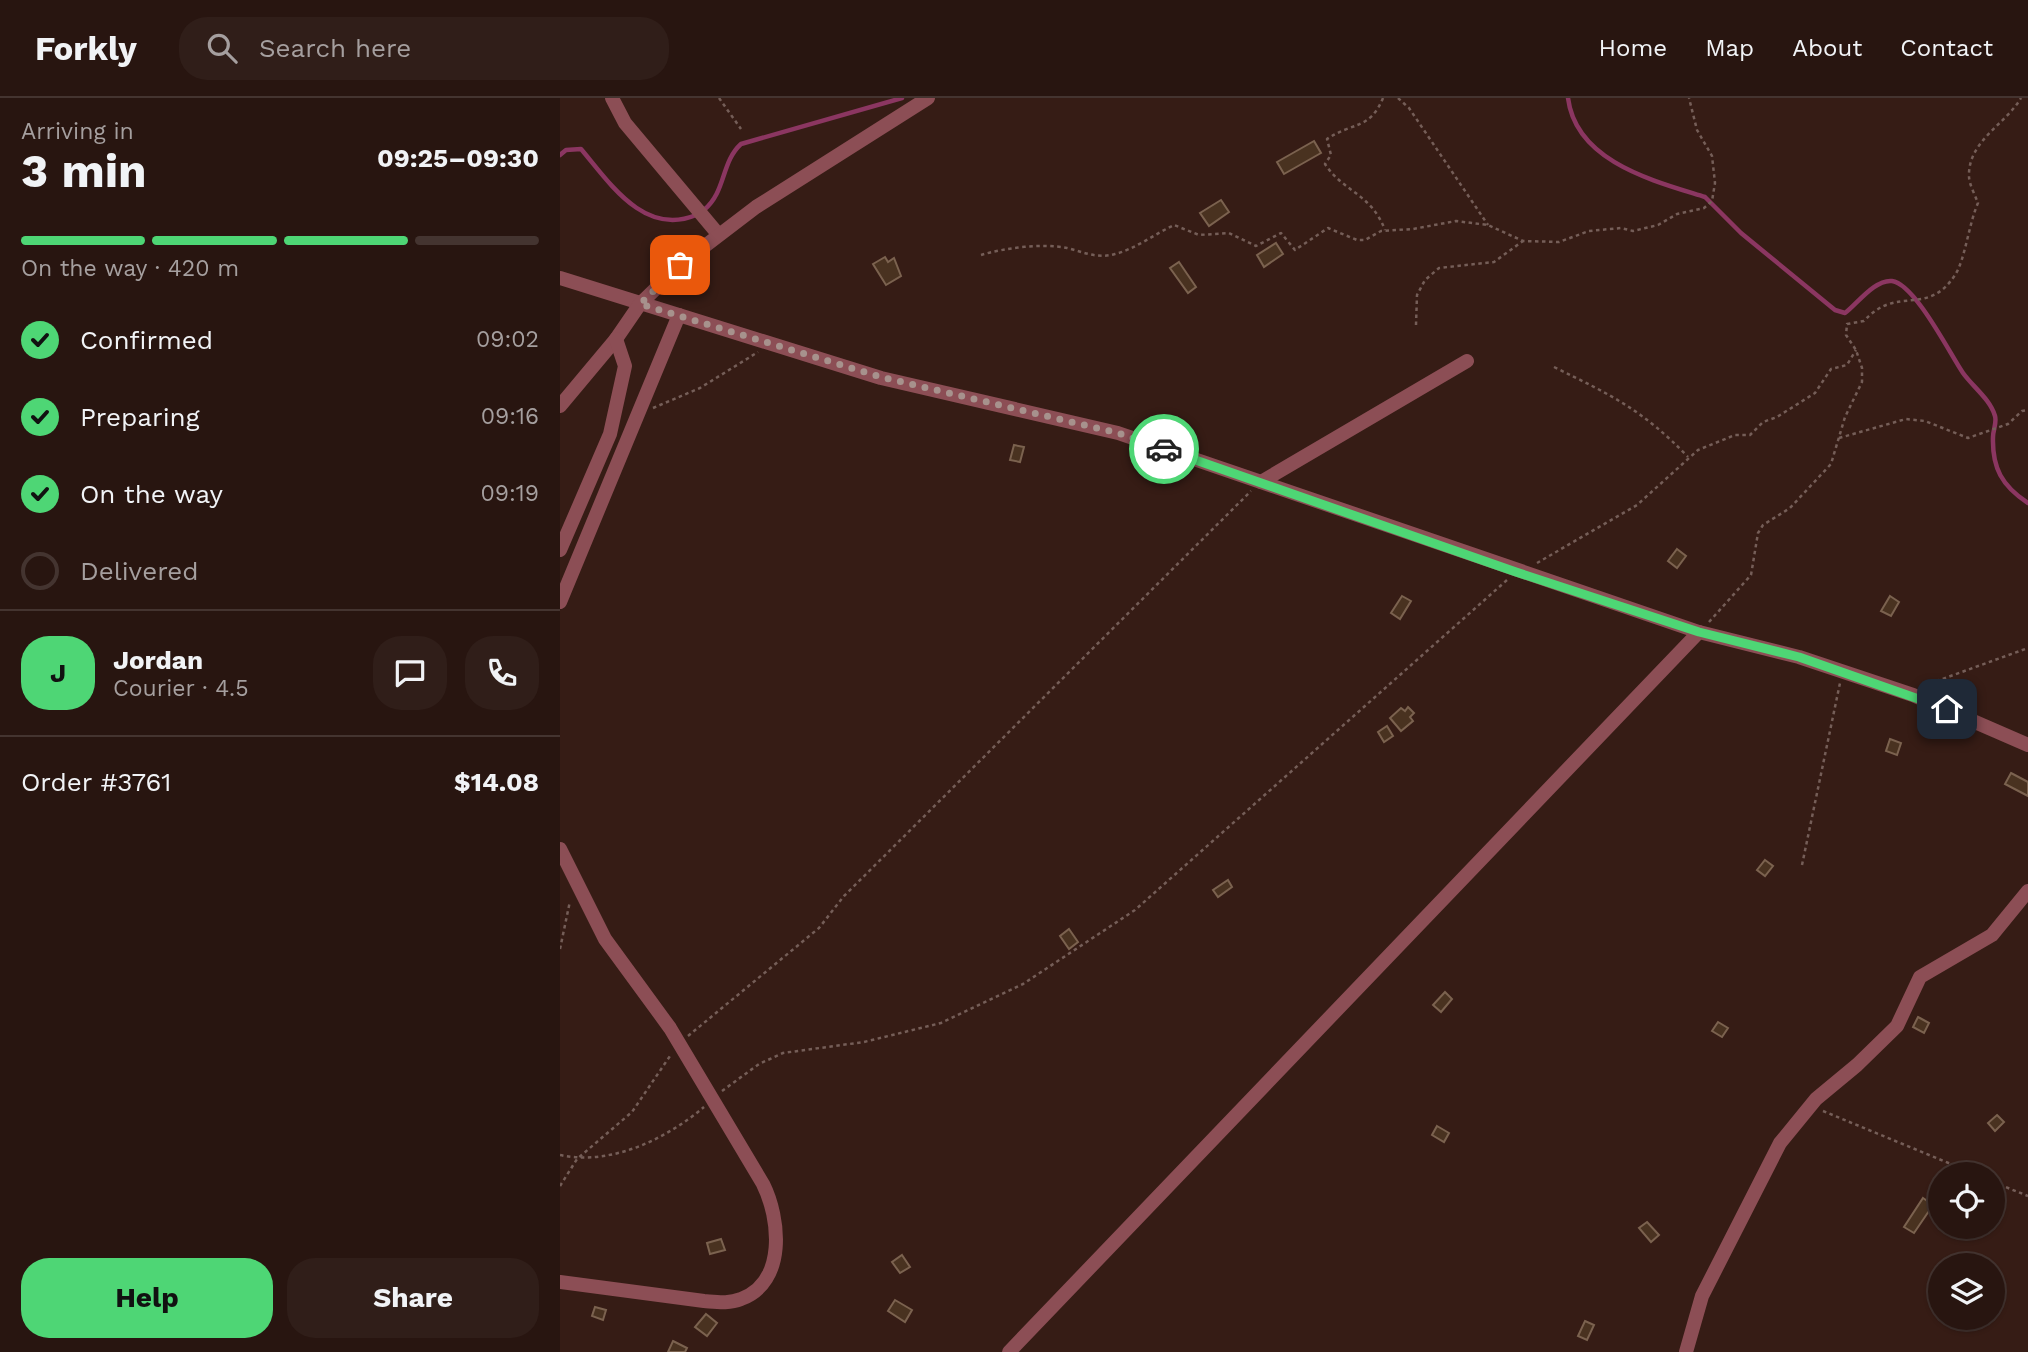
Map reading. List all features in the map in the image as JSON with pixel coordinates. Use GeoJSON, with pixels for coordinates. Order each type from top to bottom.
{"type":"FeatureCollection","features":[{"type":"Feature","properties":{"kind":"street"},"geometry":{"type":"LineString","coordinates":[[612,98],[625,123],[719,234]]}},
{"type":"Feature","properties":{"kind":"street"},"geometry":{"type":"LineString","coordinates":[[560,406],[616,339],[640,304],[680,265],[756,207],[928,98]]}},
{"type":"Feature","properties":{"kind":"street"},"geometry":{"type":"LineString","coordinates":[[560,278],[769,345],[881,377],[1118,433],[1516,572],[1699,632],[1799,657],[1913,695],[2028,745]]}},
{"type":"Feature","properties":{"kind":"street"},"geometry":{"type":"LineString","coordinates":[[560,602],[679,315]]}},
{"type":"Feature","properties":{"kind":"street"},"geometry":{"type":"LineString","coordinates":[[560,550],[610,434],[625,366],[616,339]]}},
{"type":"Feature","properties":{"kind":"street"},"geometry":{"type":"LineString","coordinates":[[1261,482],[1467,361]]}},
{"type":"Feature","properties":{"kind":"street"},"geometry":{"type":"LineString","coordinates":[[1009,1352],[1699,632]]}},
{"type":"Feature","properties":{"kind":"street"},"geometry":{"type":"LineString","coordinates":[[560,849],[605,939],[680,1043],[713,1098],[771,1201],[776,1223],[775,1256],[757,1289],[744,1298],[727,1303],[560,1282]]}},
{"type":"Feature","properties":{"kind":"street"},"geometry":{"type":"LineString","coordinates":[[1686,1352],[1702,1296],[1780,1143],[1810,1106],[1897,1026],[1920,977],[1992,935],[2028,891]]}},
{"type":"Feature","properties":{"kind":"path"},"geometry":{"type":"LineString","coordinates":[[719,98],[741,129]]}},
{"type":"Feature","properties":{"kind":"path"},"geometry":{"type":"LineString","coordinates":[[1383,98],[1377,111],[1367,122],[1327,138],[1331,155],[1325,164],[1332,176],[1354,189],[1374,208],[1386,231]]}},
{"type":"Feature","properties":{"kind":"path"},"geometry":{"type":"LineString","coordinates":[[1398,98],[1409,108],[1488,225]]}},
{"type":"Feature","properties":{"kind":"path"},"geometry":{"type":"LineString","coordinates":[[981,255],[1004,248],[1040,246],[1068,248],[1085,256],[1114,255],[1174,225],[1199,235],[1228,233],[1256,246],[1281,233],[1295,250],[1328,228],[1357,240],[1366,240],[1386,231],[1456,221],[1488,225],[1523,241],[1559,242],[1589,231],[1621,228],[1633,230],[1704,208],[1712,201],[1715,183],[1712,156],[1697,130],[1689,98]]}},
{"type":"Feature","properties":{"kind":"path"},"geometry":{"type":"LineString","coordinates":[[1699,632],[1751,575],[1758,533],[1763,526],[1790,508],[1827,469],[1862,382],[1862,368],[1856,350],[1846,335],[1847,324],[1864,321],[1875,308],[1894,301],[1913,298],[1923,301],[1940,295],[1957,272],[1969,222],[1978,202],[1969,176],[1972,163],[1985,136],[1999,127],[2021,98]]}},
{"type":"Feature","properties":{"kind":"path"},"geometry":{"type":"LineString","coordinates":[[1416,325],[1417,295],[1425,280],[1439,268],[1494,262],[1523,241]]}},
{"type":"Feature","properties":{"kind":"path"},"geometry":{"type":"LineString","coordinates":[[640,411],[663,407],[729,372],[769,345]]}},
{"type":"Feature","properties":{"kind":"path"},"geometry":{"type":"LineString","coordinates":[[560,1155],[577,1158],[628,1150],[678,1128],[759,1064],[783,1053],[864,1042],[942,1023],[1023,984],[1135,910],[1516,572],[1637,505],[1660,487],[1688,457],[1714,442],[1735,435],[1750,435],[1763,422],[1808,398],[1831,369],[1847,365],[1856,350]]}},
{"type":"Feature","properties":{"kind":"path"},"geometry":{"type":"LineString","coordinates":[[1554,367],[1631,406],[1659,427],[1688,457]]}},
{"type":"Feature","properties":{"kind":"path"},"geometry":{"type":"LineString","coordinates":[[1838,438],[1906,419],[1925,421],[1968,438],[2007,424],[2022,411],[2028,410]]}},
{"type":"Feature","properties":{"kind":"path"},"geometry":{"type":"LineString","coordinates":[[560,1186],[577,1158],[632,1112],[680,1043],[818,928],[854,886],[1261,482]]}},
{"type":"Feature","properties":{"kind":"path"},"geometry":{"type":"LineString","coordinates":[[1913,695],[1924,685],[2028,648]]}},
{"type":"Feature","properties":{"kind":"path"},"geometry":{"type":"LineString","coordinates":[[1802,864],[1843,673]]}},
{"type":"Feature","properties":{"kind":"path"},"geometry":{"type":"LineString","coordinates":[[560,949],[575,877]]}},
{"type":"Feature","properties":{"kind":"path"},"geometry":{"type":"LineString","coordinates":[[1810,1106],[1946,1162]]}},
{"type":"Feature","properties":{"kind":"path"},"geometry":{"type":"LineString","coordinates":[[2005,1187],[2028,1196]]}},
{"type":"Feature","properties":{"kind":"building"},"geometry":{"type":"Polygon","coordinates":[[[1314,141],[1321,153],[1284,174],[1277,162],[1314,141]]]}},
{"type":"Feature","properties":{"kind":"building"},"geometry":{"type":"Polygon","coordinates":[[[1221,200],[1229,212],[1209,226],[1200,213],[1221,200]]]}},
{"type":"Feature","properties":{"kind":"building"},"geometry":{"type":"Polygon","coordinates":[[[1276,243],[1283,254],[1264,267],[1257,255],[1276,243]]]}},
{"type":"Feature","properties":{"kind":"building"},"geometry":{"type":"Polygon","coordinates":[[[885,257],[888,262],[894,258],[901,276],[886,285],[873,264],[885,257]]]}},
{"type":"Feature","properties":{"kind":"building"},"geometry":{"type":"Polygon","coordinates":[[[1179,262],[1196,287],[1188,293],[1170,268],[1179,262]]]}},
{"type":"Feature","properties":{"kind":"building"},"geometry":{"type":"Polygon","coordinates":[[[1014,445],[1024,447],[1020,462],[1010,460],[1014,445]]]}},
{"type":"Feature","properties":{"kind":"building"},"geometry":{"type":"Polygon","coordinates":[[[1677,549],[1686,556],[1677,568],[1668,561],[1677,549]]]}},
{"type":"Feature","properties":{"kind":"building"},"geometry":{"type":"Polygon","coordinates":[[[1402,596],[1411,601],[1400,619],[1391,613],[1402,596]]]}},
{"type":"Feature","properties":{"kind":"building"},"geometry":{"type":"Polygon","coordinates":[[[1890,596],[1899,602],[1891,616],[1881,611],[1890,596]]]}},
{"type":"Feature","properties":{"kind":"building"},"geometry":{"type":"Polygon","coordinates":[[[1408,707],[1414,713],[1410,717],[1413,721],[1401,731],[1390,718],[1401,708],[1405,711],[1408,707]]]}},
{"type":"Feature","properties":{"kind":"building"},"geometry":{"type":"Polygon","coordinates":[[[1387,726],[1393,736],[1384,742],[1378,732],[1387,726]]]}},
{"type":"Feature","properties":{"kind":"building"},"geometry":{"type":"Polygon","coordinates":[[[1890,739],[1901,743],[1897,755],[1886,751],[1890,739]]]}},
{"type":"Feature","properties":{"kind":"building"},"geometry":{"type":"Polygon","coordinates":[[[2011,773],[2028,782],[2028,796],[2005,784],[2011,773]]]}},
{"type":"Feature","properties":{"kind":"building"},"geometry":{"type":"Polygon","coordinates":[[[1765,860],[1773,866],[1765,876],[1757,870],[1765,860]]]}},
{"type":"Feature","properties":{"kind":"building"},"geometry":{"type":"Polygon","coordinates":[[[1228,880],[1232,887],[1218,897],[1213,890],[1228,880]]]}},
{"type":"Feature","properties":{"kind":"building"},"geometry":{"type":"Polygon","coordinates":[[[1069,929],[1078,942],[1069,949],[1060,936],[1069,929]]]}},
{"type":"Feature","properties":{"kind":"building"},"geometry":{"type":"Polygon","coordinates":[[[1445,992],[1452,999],[1441,1012],[1433,1005],[1445,992]]]}},
{"type":"Feature","properties":{"kind":"building"},"geometry":{"type":"Polygon","coordinates":[[[1918,1017],[1929,1023],[1924,1033],[1913,1027],[1918,1017]]]}},
{"type":"Feature","properties":{"kind":"building"},"geometry":{"type":"Polygon","coordinates":[[[1718,1022],[1728,1028],[1722,1037],[1712,1031],[1718,1022]]]}},
{"type":"Feature","properties":{"kind":"building"},"geometry":{"type":"Polygon","coordinates":[[[1997,1115],[2004,1122],[1995,1131],[1988,1123],[1997,1115]]]}},
{"type":"Feature","properties":{"kind":"building"},"geometry":{"type":"Polygon","coordinates":[[[1437,1126],[1449,1133],[1444,1142],[1432,1135],[1437,1126]]]}},
{"type":"Feature","properties":{"kind":"building"},"geometry":{"type":"Polygon","coordinates":[[[1923,1198],[1928,1202],[1928,1212],[1914,1233],[1904,1227],[1923,1198]]]}},
{"type":"Feature","properties":{"kind":"building"},"geometry":{"type":"Polygon","coordinates":[[[1647,1222],[1659,1235],[1651,1242],[1639,1228],[1647,1222]]]}},
{"type":"Feature","properties":{"kind":"building"},"geometry":{"type":"Polygon","coordinates":[[[721,1239],[725,1250],[710,1254],[707,1243],[721,1239]]]}},
{"type":"Feature","properties":{"kind":"building"},"geometry":{"type":"Polygon","coordinates":[[[902,1255],[910,1267],[900,1273],[892,1262],[902,1255]]]}},
{"type":"Feature","properties":{"kind":"building"},"geometry":{"type":"Polygon","coordinates":[[[895,1300],[912,1310],[905,1322],[888,1311],[895,1300]]]}},
{"type":"Feature","properties":{"kind":"building"},"geometry":{"type":"Polygon","coordinates":[[[595,1307],[606,1310],[603,1320],[592,1316],[595,1307]]]}},
{"type":"Feature","properties":{"kind":"building"},"geometry":{"type":"Polygon","coordinates":[[[706,1314],[717,1323],[707,1336],[695,1327],[706,1314]]]}},
{"type":"Feature","properties":{"kind":"building"},"geometry":{"type":"Polygon","coordinates":[[[1585,1321],[1594,1325],[1587,1340],[1578,1336],[1585,1321]]]}},
{"type":"Feature","properties":{"kind":"building"},"geometry":{"type":"Polygon","coordinates":[[[673,1341],[687,1348],[685,1352],[668,1352],[673,1341]]]}},
{"type":"Feature","properties":{"kind":"waterway"},"geometry":{"type":"LineString","coordinates":[[704,210],[716,195],[730,159],[741,144],[902,98]]}},
{"type":"Feature","properties":{"kind":"waterway"},"geometry":{"type":"LineString","coordinates":[[1568,98],[1574,120],[1586,138],[1601,153],[1641,176],[1705,197],[1741,233],[1835,310],[1845,313],[1873,288],[1886,281],[1901,285],[1921,306],[1963,373],[1993,410],[1994,458],[2000,475],[2011,490],[2028,503]]}},
{"type":"Feature","properties":{"kind":"waterway"},"geometry":{"type":"LineString","coordinates":[[560,155],[566,150],[581,149],[616,190],[644,212],[660,219],[677,220],[696,215]]}},
{"type":"Feature","properties":{"kind":"way so far"},"geometry":{"type":"LineString","coordinates":[[680,265],[640,304],[881,377],[1118,433],[1164,449]]}},
{"type":"Feature","properties":{"kind":"route"},"geometry":{"type":"LineString","coordinates":[[1164,449],[1516,572],[1699,632],[1799,657],[1947,709]]}}]}
